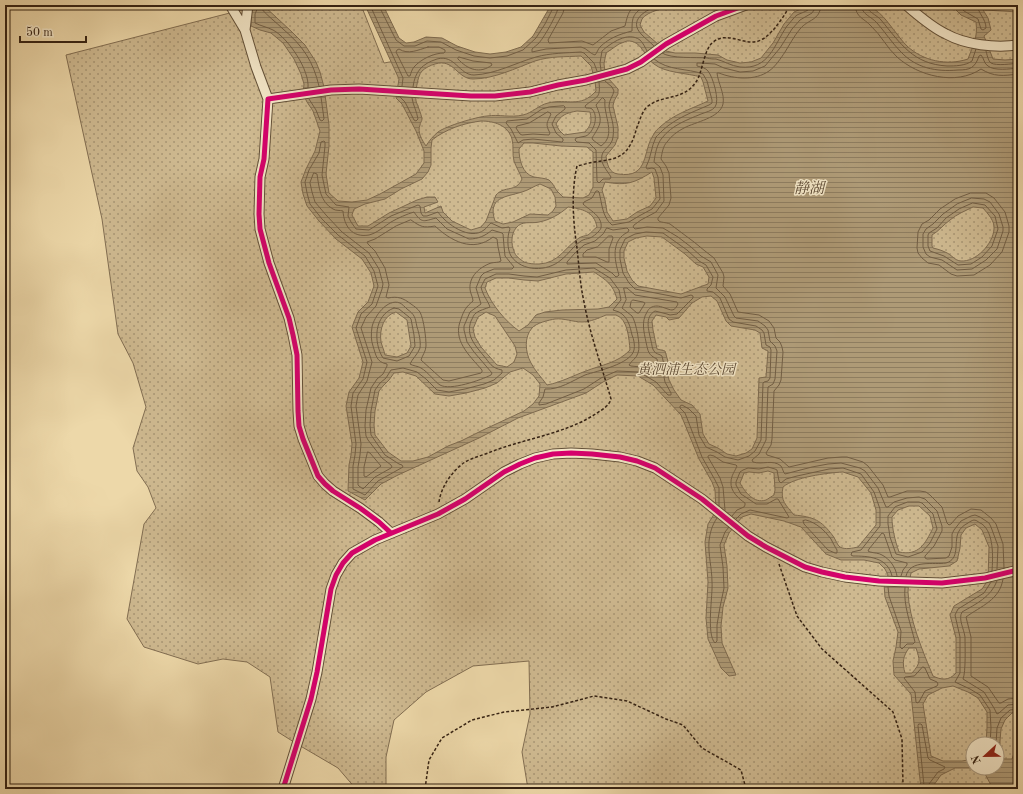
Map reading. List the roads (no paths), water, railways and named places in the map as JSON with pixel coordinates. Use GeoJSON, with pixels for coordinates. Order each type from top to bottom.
{"type":"FeatureCollection","features":[{"type":"Feature","properties":{"kind":"street"},"geometry":{"type":"LineString","coordinates":[[230,5],[245,30],[256,67],[268,99],[265,154],[260,177],[260,229],[289,318],[297,355],[299,426],[318,476],[333,491],[360,508],[391,533]]}},
{"type":"Feature","properties":{"kind":"street"},"geometry":{"type":"LineString","coordinates":[[245,30],[248,5]]}},
{"type":"Feature","properties":{"kind":"street"},"geometry":{"type":"LineString","coordinates":[[268,99],[331,90],[359,89],[470,96],[496,96],[530,92],[558,84],[586,80],[627,69],[641,62],[666,44],[716,16],[746,5]]}},
{"type":"Feature","properties":{"kind":"street"},"geometry":{"type":"LineString","coordinates":[[906,5],[929,24],[946,34],[961,40],[992,46],[1018,45]]}},
{"type":"Feature","properties":{"kind":"street"},"geometry":{"type":"LineString","coordinates":[[283,789],[317,672],[331,589],[336,575],[343,563],[352,553],[375,540],[438,514],[465,499],[504,472],[535,458],[554,454],[592,454],[620,457],[637,461],[655,468],[702,499],[748,536],[776,553],[805,567],[822,572],[858,578],[901,582],[942,583],[985,578],[1018,570]]}},
{"type":"Feature","properties":{"kind":"water","name":"静湖"},"geometry":{"type":"Polygon","coordinates":[[[254,5],[263,5],[305,45],[316,62],[324,87],[329,125],[329,146],[326,174],[329,193],[338,201],[352,202],[367,200],[380,194],[416,174],[424,163],[424,151],[416,131],[402,104],[396,98],[399,79],[365,5],[383,5],[399,38],[406,43],[414,42],[426,37],[442,38],[457,46],[475,52],[490,54],[506,52],[521,47],[533,36],[551,5],[678,5],[658,10],[645,16],[640,25],[644,32],[666,51],[675,53],[718,55],[727,60],[740,63],[751,62],[761,58],[794,12],[812,5],[865,5],[871,7],[880,13],[913,51],[928,59],[936,61],[960,61],[968,59],[976,37],[976,22],[961,15],[951,5],[980,5],[988,18],[991,30],[984,36],[993,59],[1018,59],[1018,713],[1012,713],[1005,720],[1001,729],[1000,736],[986,736],[987,712],[978,698],[968,692],[953,686],[942,688],[928,695],[923,704],[931,756],[943,761],[965,760],[965,768],[955,768],[941,775],[931,789],[921,789],[911,694],[894,675],[893,661],[898,632],[885,597],[884,584],[888,575],[885,569],[879,563],[864,560],[841,560],[826,554],[801,527],[784,521],[751,514],[742,517],[729,533],[724,545],[728,588],[723,607],[721,626],[722,643],[736,675],[729,676],[721,668],[708,639],[706,618],[708,582],[705,542],[708,524],[716,511],[715,490],[699,459],[681,415],[653,385],[638,376],[617,375],[586,393],[518,418],[381,484],[365,500],[348,491],[349,465],[352,444],[346,406],[349,392],[359,378],[363,362],[352,327],[358,312],[368,302],[374,286],[371,273],[362,259],[336,239],[307,206],[301,182],[315,151],[320,131],[313,111],[303,94],[304,84],[294,59],[283,43],[271,33],[251,26],[251,13],[254,5]],[[632,41],[619,44],[606,53],[604,64],[605,71],[608,78],[618,89],[618,94],[613,106],[618,127],[618,137],[615,145],[606,156],[607,162],[612,172],[618,174],[628,174],[635,172],[644,162],[650,141],[657,129],[677,115],[708,101],[701,77],[670,71],[659,67],[651,61],[636,43],[632,41]],[[581,56],[541,59],[505,73],[481,79],[473,79],[463,76],[447,64],[435,64],[426,68],[420,73],[416,94],[416,101],[422,119],[419,128],[424,144],[426,146],[438,132],[469,120],[491,116],[523,115],[548,103],[584,100],[596,91],[591,66],[581,56]],[[577,111],[562,116],[556,124],[564,135],[585,132],[589,127],[591,118],[590,112],[577,111]],[[481,121],[462,125],[443,133],[432,140],[431,165],[428,172],[422,179],[385,199],[365,204],[354,209],[352,215],[358,226],[368,226],[389,213],[417,200],[427,197],[435,197],[438,202],[424,207],[425,213],[441,206],[443,212],[452,221],[471,230],[481,227],[486,221],[496,195],[503,190],[514,188],[522,179],[514,161],[512,139],[504,127],[495,123],[481,121]],[[524,143],[519,149],[522,166],[527,173],[534,177],[549,180],[563,197],[583,198],[589,195],[593,187],[593,152],[587,147],[524,143]],[[652,172],[630,183],[619,184],[605,182],[602,190],[607,212],[613,221],[627,219],[650,206],[656,198],[652,172]],[[540,184],[525,191],[500,199],[494,207],[493,213],[495,221],[503,224],[513,222],[530,214],[548,215],[553,211],[556,206],[555,197],[551,189],[540,184]],[[568,207],[551,218],[536,223],[521,224],[516,228],[512,236],[512,242],[515,253],[518,257],[524,262],[532,264],[552,261],[579,238],[588,235],[597,227],[593,217],[590,214],[583,210],[568,207]],[[973,207],[958,214],[932,235],[933,248],[947,253],[961,261],[972,259],[983,251],[991,240],[994,226],[989,215],[983,208],[973,207]],[[647,236],[636,238],[628,242],[624,251],[627,271],[632,280],[638,286],[681,294],[708,284],[709,277],[703,267],[696,264],[662,237],[647,236]],[[594,272],[566,274],[538,281],[496,278],[487,282],[485,288],[499,312],[519,331],[528,325],[536,315],[545,312],[598,309],[609,307],[617,299],[608,283],[594,272]],[[711,296],[702,297],[692,303],[679,318],[669,320],[666,317],[656,315],[652,321],[657,349],[665,351],[669,365],[667,371],[669,380],[681,400],[692,405],[700,414],[703,434],[709,444],[727,454],[736,456],[746,453],[752,449],[757,438],[759,378],[766,377],[768,351],[762,348],[760,333],[755,330],[731,326],[726,321],[717,301],[711,296]],[[396,312],[385,319],[381,332],[381,342],[385,355],[397,357],[407,353],[411,346],[407,320],[396,312]],[[486,312],[478,317],[473,329],[475,337],[481,347],[497,365],[507,367],[514,362],[517,354],[515,346],[495,316],[486,312]],[[606,315],[594,320],[582,322],[555,319],[539,323],[532,328],[529,332],[526,345],[529,359],[547,385],[562,381],[615,361],[630,350],[627,330],[623,321],[616,315],[606,315]],[[523,368],[510,372],[497,383],[485,388],[449,396],[435,394],[416,376],[403,372],[394,373],[379,391],[375,411],[375,435],[388,452],[401,461],[413,461],[428,457],[448,446],[524,411],[533,404],[539,396],[540,384],[533,375],[523,368]],[[768,471],[759,473],[744,473],[740,483],[750,496],[754,499],[762,501],[774,495],[774,473],[768,471]],[[843,472],[828,473],[803,478],[788,484],[783,487],[783,499],[794,515],[812,518],[825,526],[840,547],[847,549],[858,547],[876,525],[876,510],[871,493],[858,477],[843,472]],[[909,506],[898,510],[892,517],[895,539],[899,552],[912,552],[920,548],[933,528],[930,516],[919,506],[909,506]],[[975,524],[966,528],[961,535],[957,561],[949,566],[919,569],[911,573],[908,587],[911,613],[921,646],[933,676],[942,679],[948,679],[956,673],[956,638],[950,615],[954,606],[982,589],[988,580],[989,547],[982,530],[975,524]],[[909,648],[905,654],[905,673],[912,673],[917,667],[919,661],[916,648],[909,648]]]}},
{"type":"Feature","properties":{"kind":"water","name":"静湖"},"geometry":{"type":"Polygon","coordinates":[[[1018,742],[1018,789],[993,789],[986,776],[1005,776],[1005,759],[1012,759],[1018,742]]]}},
{"type":"Feature","properties":{"kind":"park label","name":"黄泗浦生态公园"},"geometry":{"type":"Point","coordinates":[686,369]}}]}
